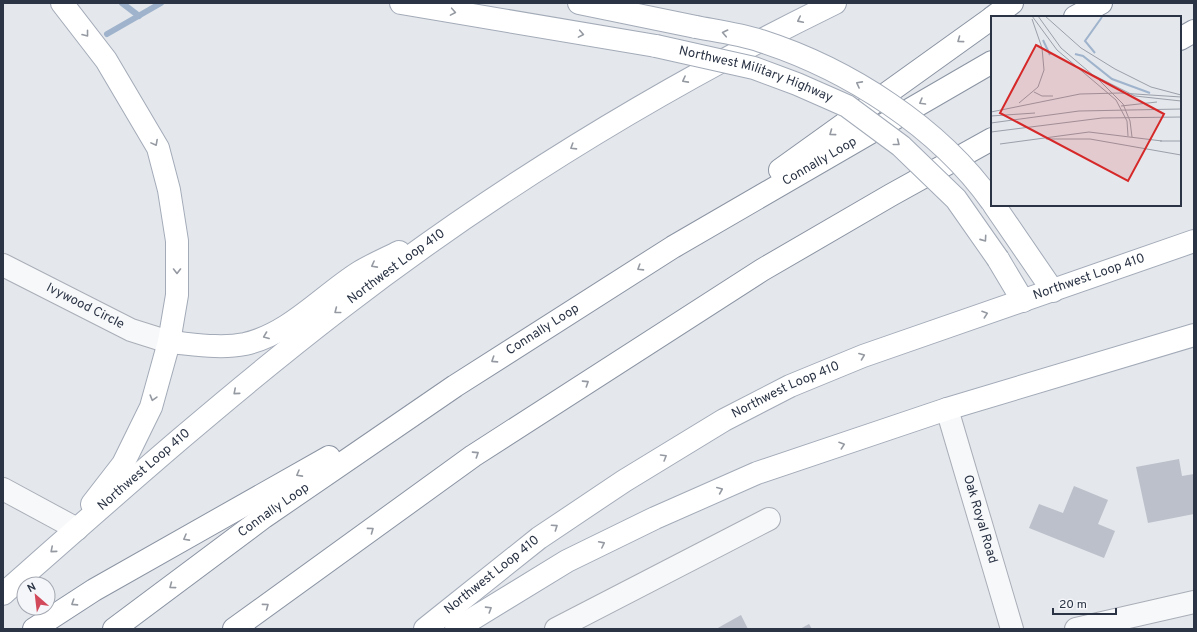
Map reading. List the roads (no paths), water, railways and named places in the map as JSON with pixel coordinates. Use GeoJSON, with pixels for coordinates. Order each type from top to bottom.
{"type":"FeatureCollection","features":[{"type":"Feature","properties":{"kind":"main road"},"geometry":{"type":"LineString","coordinates":[[62,3],[106,60],[158,148],[169,190],[177,241],[177,295],[169,342],[151,407],[123,464],[91,506],[77,529]]}},
{"type":"Feature","properties":{"kind":"main road","name":"Northwest Military Highway"},"geometry":{"type":"LineString","coordinates":[[400,3],[656,46],[754,68],[797,84],[847,106],[901,146],[956,199],[998,259],[1022,301]]}},
{"type":"Feature","properties":{"kind":"main road","name":"Northwest Military Highway"},"geometry":{"type":"LineString","coordinates":[[579,3],[760,41],[808,58],[864,86],[923,129],[978,182],[991,201]]}},
{"type":"Feature","properties":{"kind":"main road","name":"Northwest Loop 410"},"geometry":{"type":"LineString","coordinates":[[3,594],[280,356],[341,307],[470,213],[680,83],[835,3]]}},
{"type":"Feature","properties":{"kind":"main road"},"geometry":{"type":"LineString","coordinates":[[993,16],[1012,3]]}},
{"type":"Feature","properties":{"kind":"main road"},"geometry":{"type":"LineString","coordinates":[[1077,16],[1101,3]]}},
{"type":"Feature","properties":{"kind":"main road"},"geometry":{"type":"LineString","coordinates":[[672,247],[991,18]]}},
{"type":"Feature","properties":{"kind":"main road"},"geometry":{"type":"LineString","coordinates":[[1181,38],[1194,31]]}},
{"type":"Feature","properties":{"kind":"main road","name":"Connally Loop"},"geometry":{"type":"LineString","coordinates":[[114,629],[264,517],[455,386],[672,247],[991,63]]}},
{"type":"Feature","properties":{"kind":"main road"},"geometry":{"type":"LineString","coordinates":[[234,629],[472,456],[762,270],[891,195],[991,140]]}},
{"type":"Feature","properties":{"kind":"main road"},"geometry":{"type":"LineString","coordinates":[[995,206],[1052,291]]}},
{"type":"Feature","properties":{"kind":"main road"},"geometry":{"type":"LineString","coordinates":[[169,342],[224,346],[245,344],[271,334],[303,314],[358,273],[470,213]]}},
{"type":"Feature","properties":{"kind":"main road","name":"Northwest Loop 410"},"geometry":{"type":"LineString","coordinates":[[425,629],[539,538],[624,481],[724,420],[790,386],[863,356],[1194,241]]}},
{"type":"Feature","properties":{"kind":"main road","name":"Northwest Loop 410"},"geometry":{"type":"LineString","coordinates":[[456,629],[567,562],[655,518],[757,473],[947,409],[1194,336]]}},
{"type":"Feature","properties":{"kind":"main road"},"geometry":{"type":"LineString","coordinates":[[34,629],[101,586],[455,386]]}},
{"type":"Feature","properties":{"kind":"street","name":"Ivywood Circle"},"geometry":{"type":"LineString","coordinates":[[3,265],[131,330],[169,342]]}},
{"type":"Feature","properties":{"kind":"street","name":"Oak Royal Road"},"geometry":{"type":"LineString","coordinates":[[947,409],[1012,629]]}},
{"type":"Feature","properties":{"kind":"street"},"geometry":{"type":"LineString","coordinates":[[3,489],[77,529]]}},
{"type":"Feature","properties":{"kind":"street"},"geometry":{"type":"LineString","coordinates":[[556,629],[769,519]]}},
{"type":"Feature","properties":{"kind":"street"},"geometry":{"type":"LineString","coordinates":[[1076,629],[1194,602]]}},
{"type":"Feature","properties":{"kind":"waterway"},"geometry":{"type":"LineString","coordinates":[[122,3],[139,16]]}},
{"type":"Feature","properties":{"kind":"waterway"},"geometry":{"type":"LineString","coordinates":[[107,34],[161,3]]}}]}
